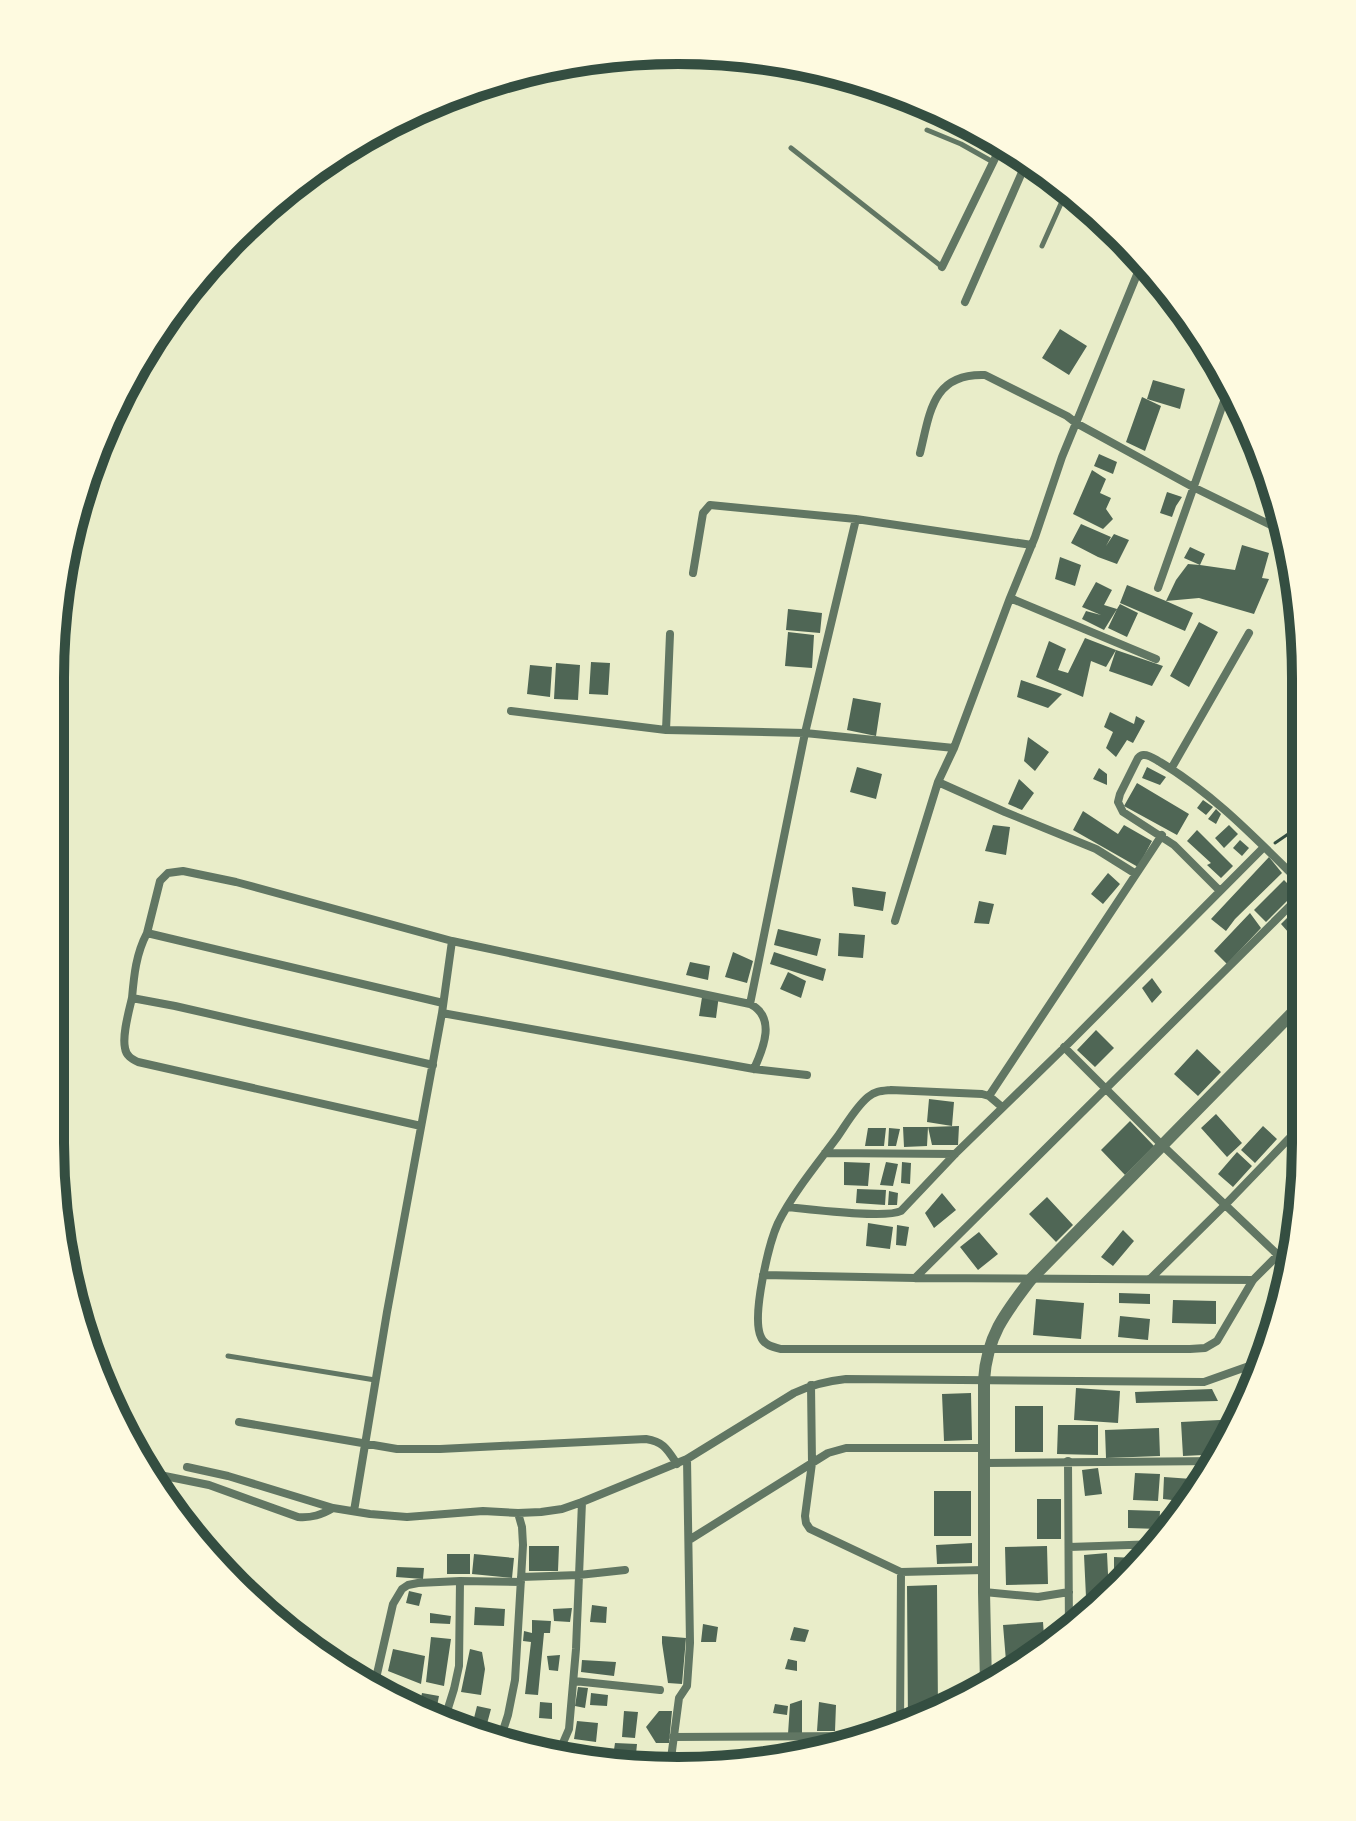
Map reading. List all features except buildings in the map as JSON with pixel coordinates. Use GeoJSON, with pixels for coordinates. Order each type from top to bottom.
{"type":"FeatureCollection","features":[{"type":"Feature","properties":{"kind":"street"},"geometry":{"type":"LineString","coordinates":[[942,267],[997,154]]}},
{"type":"Feature","properties":{"kind":"street"},"geometry":{"type":"LineString","coordinates":[[965,302],[1023,170]]}},
{"type":"Feature","properties":{"kind":"street"},"geometry":{"type":"LineString","coordinates":[[895,921],[938,782],[954,748],[1076,423],[1138,271]]}},
{"type":"Feature","properties":{"kind":"street"},"geometry":{"type":"LineString","coordinates":[[920,453],[934,399],[944,387],[958,379],[985,375],[1067,416],[1193,487],[1273,526]]}},
{"type":"Feature","properties":{"kind":"street"},"geometry":{"type":"LineString","coordinates":[[1158,588],[1225,398]]}},
{"type":"Feature","properties":{"kind":"street"},"geometry":{"type":"LineString","coordinates":[[693,573],[703,513],[710,505],[856,519],[1032,545]]}},
{"type":"Feature","properties":{"kind":"street"},"geometry":{"type":"LineString","coordinates":[[750,1004],[805,733],[856,519]]}},
{"type":"Feature","properties":{"kind":"street"},"geometry":{"type":"LineString","coordinates":[[1010,598],[1156,659]]}},
{"type":"Feature","properties":{"kind":"street"},"geometry":{"type":"LineString","coordinates":[[1171,769],[1249,633]]}},
{"type":"Feature","properties":{"kind":"street"},"geometry":{"type":"LineString","coordinates":[[666,730],[670,634]]}},
{"type":"Feature","properties":{"kind":"street"},"geometry":{"type":"LineString","coordinates":[[511,711],[666,730],[805,733],[954,748]]}},
{"type":"Feature","properties":{"kind":"street"},"geometry":{"type":"LineString","coordinates":[[1219,890],[1162,835],[1123,812],[1118,802],[1120,794],[1142,755],[1171,769],[1215,802],[1292,874]]}},
{"type":"Feature","properties":{"kind":"street"},"geometry":{"type":"LineString","coordinates":[[938,782],[1096,849],[1136,874]]}},
{"type":"Feature","properties":{"kind":"street"},"geometry":{"type":"LineString","coordinates":[[989,1096],[1162,835]]}},
{"type":"Feature","properties":{"kind":"street"},"geometry":{"type":"LineString","coordinates":[[787,1207],[895,1214],[1264,847]]}},
{"type":"Feature","properties":{"kind":"street"},"geometry":{"type":"LineString","coordinates":[[421,1126],[129,1058],[124,1047],[137,959],[160,881],[168,873],[183,871],[236,882],[452,941],[750,1004],[760,1009],[766,1030],[754,1069]]}},
{"type":"Feature","properties":{"kind":"street"},"geometry":{"type":"LineString","coordinates":[[915,1278],[1292,904]]}},
{"type":"Feature","properties":{"kind":"street"},"geometry":{"type":"LineString","coordinates":[[147,933],[442,1008],[754,1069],[807,1075]]}},
{"type":"Feature","properties":{"kind":"street"},"geometry":{"type":"LineString","coordinates":[[354,1511],[452,941]]}},
{"type":"Feature","properties":{"kind":"street"},"geometry":{"type":"LineString","coordinates":[[132,998],[433,1065]]}},
{"type":"Feature","properties":{"kind":"street"},"geometry":{"type":"LineString","coordinates":[[986,1675],[984,1377],[987,1354],[1005,1314],[1032,1278],[1292,1013]]}},
{"type":"Feature","properties":{"kind":"street"},"geometry":{"type":"LineString","coordinates":[[1064,1047],[1278,1255]]}},
{"type":"Feature","properties":{"kind":"street"},"geometry":{"type":"LineString","coordinates":[[1002,1107],[989,1096],[975,1093],[891,1090],[877,1091],[867,1098],[787,1207],[772,1239],[763,1275],[758,1325],[760,1337],[765,1343],[772,1347],[987,1354],[1205,1348],[1217,1341],[1253,1280],[1282,1251]]}},
{"type":"Feature","properties":{"kind":"street"},"geometry":{"type":"LineString","coordinates":[[1150,1279],[1292,1135]]}},
{"type":"Feature","properties":{"kind":"street"},"geometry":{"type":"LineString","coordinates":[[825,1153],[955,1154]]}},
{"type":"Feature","properties":{"kind":"street"},"geometry":{"type":"LineString","coordinates":[[763,1275],[1253,1280]]}},
{"type":"Feature","properties":{"kind":"street"},"geometry":{"type":"LineString","coordinates":[[187,1467],[228,1476],[333,1508],[354,1511],[407,1517],[483,1511],[551,1511],[582,1502],[677,1464],[811,1385],[846,1379],[984,1377],[1204,1382],[1250,1366]]}},
{"type":"Feature","properties":{"kind":"street"},"geometry":{"type":"LineString","coordinates":[[811,1385],[812,1463],[805,1516],[810,1529],[901,1572],[984,1570]]}},
{"type":"Feature","properties":{"kind":"street"},"geometry":{"type":"LineString","coordinates":[[239,1422],[397,1449],[646,1439],[658,1441],[677,1464]]}},
{"type":"Feature","properties":{"kind":"street"},"geometry":{"type":"LineString","coordinates":[[689,1540],[828,1453],[846,1448],[984,1448]]}},
{"type":"Feature","properties":{"kind":"street"},"geometry":{"type":"LineString","coordinates":[[671,1757],[679,1698],[687,1686],[690,1643],[687,1459]]}},
{"type":"Feature","properties":{"kind":"street"},"geometry":{"type":"LineString","coordinates":[[1068,1461],[1069,1616]]}},
{"type":"Feature","properties":{"kind":"street"},"geometry":{"type":"LineString","coordinates":[[984,1463],[1203,1461]]}},
{"type":"Feature","properties":{"kind":"street"},"geometry":{"type":"LineString","coordinates":[[162,1475],[209,1485],[298,1517],[310,1518],[333,1508]]}},
{"type":"Feature","properties":{"kind":"street"},"geometry":{"type":"LineString","coordinates":[[562,1746],[569,1729],[574,1681],[582,1502]]}},
{"type":"Feature","properties":{"kind":"street"},"geometry":{"type":"LineString","coordinates":[[503,1731],[515,1680],[522,1536],[518,1513]]}},
{"type":"Feature","properties":{"kind":"street"},"geometry":{"type":"LineString","coordinates":[[1069,1547],[1141,1545]]}},
{"type":"Feature","properties":{"kind":"street"},"geometry":{"type":"LineString","coordinates":[[376,1678],[393,1604],[397,1594],[408,1585],[521,1580],[625,1570]]}},
{"type":"Feature","properties":{"kind":"street"},"geometry":{"type":"LineString","coordinates":[[900,1715],[901,1572]]}},
{"type":"Feature","properties":{"kind":"street"},"geometry":{"type":"LineString","coordinates":[[447,1711],[459,1666],[460,1581]]}},
{"type":"Feature","properties":{"kind":"street"},"geometry":{"type":"LineString","coordinates":[[984,1592],[1038,1597],[1069,1592]]}},
{"type":"Feature","properties":{"kind":"street"},"geometry":{"type":"LineString","coordinates":[[574,1681],[660,1690]]}},
{"type":"Feature","properties":{"kind":"street"},"geometry":{"type":"LineString","coordinates":[[673,1737],[836,1736]]}},
{"type":"Feature","properties":{"kind":"lane"},"geometry":{"type":"LineString","coordinates":[[927,130],[993,162]]}},
{"type":"Feature","properties":{"kind":"lane"},"geometry":{"type":"LineString","coordinates":[[791,148],[942,267]]}},
{"type":"Feature","properties":{"kind":"lane"},"geometry":{"type":"LineString","coordinates":[[1042,246],[1063,200]]}},
{"type":"Feature","properties":{"kind":"lane"},"geometry":{"type":"LineString","coordinates":[[228,1356],[376,1380]]}},
{"type":"Feature","properties":{"kind":"path"},"geometry":{"type":"LineString","coordinates":[[1264,847],[1292,832]]}}]}
